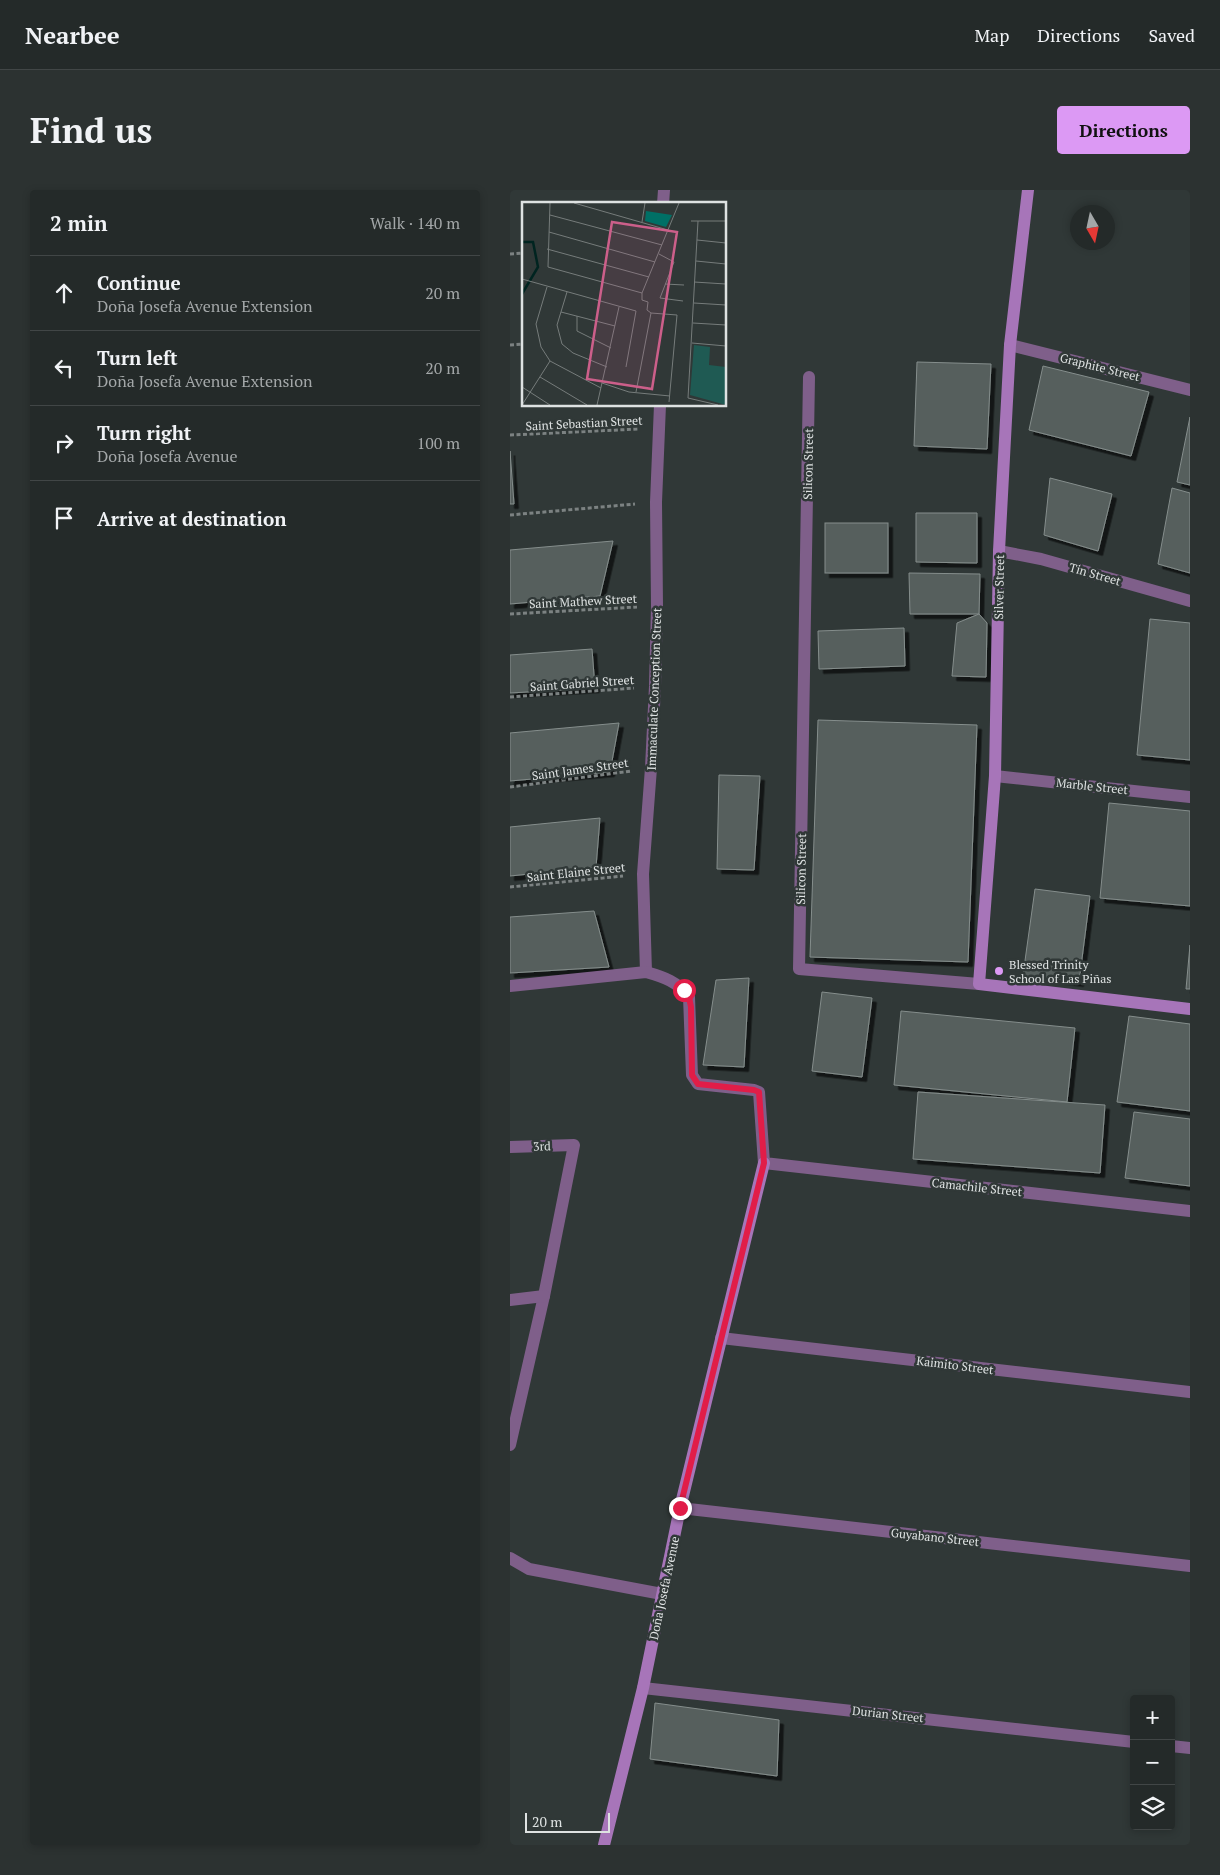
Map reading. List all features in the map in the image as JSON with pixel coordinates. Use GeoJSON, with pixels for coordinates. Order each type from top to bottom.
{"type":"FeatureCollection","features":[{"type":"Feature","properties":{"kind":"street","name":"Silver Street"},"geometry":{"type":"LineString","coordinates":[[979,984],[995,776],[999,551],[1010,345],[1028,190]]}},
{"type":"Feature","properties":{"kind":"street","name":"Graphite Street"},"geometry":{"type":"LineString","coordinates":[[1010,345],[1190,390]]}},
{"type":"Feature","properties":{"kind":"street","name":"Silicon Street"},"geometry":{"type":"LineString","coordinates":[[809,377],[799,969],[979,984],[1190,1009]]}},
{"type":"Feature","properties":{"kind":"street","name":"Immaculate Conception Street"},"geometry":{"type":"LineString","coordinates":[[646,972],[644,874],[655,686],[657,606],[656,502],[660,406]]}},
{"type":"Feature","properties":{"kind":"street","name":"Tin Street"},"geometry":{"type":"LineString","coordinates":[[999,551],[1041,559],[1190,601]]}},
{"type":"Feature","properties":{"kind":"street","name":"Marble Street"},"geometry":{"type":"LineString","coordinates":[[995,776],[1190,797]]}},
{"type":"Feature","properties":{"kind":"street"},"geometry":{"type":"LineString","coordinates":[[510,986],[646,972]]}},
{"type":"Feature","properties":{"kind":"street","name":"Doña Josefa Avenue"},"geometry":{"type":"LineString","coordinates":[[604,1845],[642,1688],[680,1508],[764,1163],[761,1096],[759,1092],[698,1084],[694,1080],[692,1075],[689,997],[676,984],[666,978],[646,972]]}},
{"type":"Feature","properties":{"kind":"street","name":"3rd"},"geometry":{"type":"LineString","coordinates":[[510,1147],[574,1145],[544,1296]]}},
{"type":"Feature","properties":{"kind":"street","name":"Camachile Street"},"geometry":{"type":"LineString","coordinates":[[764,1163],[1190,1211]]}},
{"type":"Feature","properties":{"kind":"street"},"geometry":{"type":"LineString","coordinates":[[510,1300],[544,1296],[510,1445]]}},
{"type":"Feature","properties":{"kind":"street","name":"Kaimito Street"},"geometry":{"type":"LineString","coordinates":[[721,1338],[1190,1392]]}},
{"type":"Feature","properties":{"kind":"street","name":"Guyabano Street"},"geometry":{"type":"LineString","coordinates":[[680,1508],[1190,1566]]}},
{"type":"Feature","properties":{"kind":"street"},"geometry":{"type":"LineString","coordinates":[[510,1558],[529,1568],[662,1594]]}},
{"type":"Feature","properties":{"kind":"street","name":"Durian Street"},"geometry":{"type":"LineString","coordinates":[[642,1688],[1130,1742]]}},
{"type":"Feature","properties":{"kind":"street"},"geometry":{"type":"LineString","coordinates":[[1175,1746],[1190,1748]]}},
{"type":"Feature","properties":{"kind":"path","name":"Saint Sebastian Street"},"geometry":{"type":"LineString","coordinates":[[510,435],[659,428]]}},
{"type":"Feature","properties":{"kind":"path"},"geometry":{"type":"LineString","coordinates":[[510,516],[656,502]]}},
{"type":"Feature","properties":{"kind":"path","name":"Saint Mathew Street"},"geometry":{"type":"LineString","coordinates":[[510,614],[657,606]]}},
{"type":"Feature","properties":{"kind":"path","name":"Saint Gabriel Street"},"geometry":{"type":"LineString","coordinates":[[510,697],[655,686]]}},
{"type":"Feature","properties":{"kind":"path","name":"Saint James Street"},"geometry":{"type":"LineString","coordinates":[[510,787],[651,768]]}},
{"type":"Feature","properties":{"kind":"path","name":"Saint Elaine Street"},"geometry":{"type":"LineString","coordinates":[[510,887],[644,874]]}},
{"type":"Feature","properties":{"kind":"building"},"geometry":{"type":"Polygon","coordinates":[[[917,362],[991,364],[987,449],[914,446],[917,362]]]}},
{"type":"Feature","properties":{"kind":"building"},"geometry":{"type":"Polygon","coordinates":[[[1043,366],[1149,392],[1131,456],[1029,430],[1043,366]]]}},
{"type":"Feature","properties":{"kind":"building"},"geometry":{"type":"Polygon","coordinates":[[[1190,417],[1190,485],[1177,482],[1190,417]]]}},
{"type":"Feature","properties":{"kind":"building"},"geometry":{"type":"Polygon","coordinates":[[[510,451],[514,504],[510,504],[510,451]]]}},
{"type":"Feature","properties":{"kind":"building"},"geometry":{"type":"Polygon","coordinates":[[[1050,478],[1112,494],[1098,551],[1044,535],[1050,478]]]}},
{"type":"Feature","properties":{"kind":"building"},"geometry":{"type":"Polygon","coordinates":[[[1172,488],[1190,493],[1190,573],[1158,564],[1172,488]]]}},
{"type":"Feature","properties":{"kind":"building"},"geometry":{"type":"Polygon","coordinates":[[[916,513],[977,513],[977,563],[916,562],[916,513]]]}},
{"type":"Feature","properties":{"kind":"building"},"geometry":{"type":"Polygon","coordinates":[[[825,523],[888,523],[888,573],[825,573],[825,523]]]}},
{"type":"Feature","properties":{"kind":"building"},"geometry":{"type":"Polygon","coordinates":[[[613,541],[600,596],[510,604],[510,550],[613,541]]]}},
{"type":"Feature","properties":{"kind":"building"},"geometry":{"type":"Polygon","coordinates":[[[909,573],[980,574],[979,614],[910,614],[909,573]]]}},
{"type":"Feature","properties":{"kind":"building"},"geometry":{"type":"Polygon","coordinates":[[[979,614],[987,623],[986,677],[952,676],[957,623],[979,614]]]}},
{"type":"Feature","properties":{"kind":"building"},"geometry":{"type":"Polygon","coordinates":[[[1150,619],[1190,623],[1190,760],[1137,755],[1150,619]]]}},
{"type":"Feature","properties":{"kind":"building"},"geometry":{"type":"Polygon","coordinates":[[[904,628],[905,666],[819,669],[818,631],[904,628]]]}},
{"type":"Feature","properties":{"kind":"building"},"geometry":{"type":"Polygon","coordinates":[[[592,649],[595,688],[510,693],[510,655],[592,649]]]}},
{"type":"Feature","properties":{"kind":"building"},"geometry":{"type":"Polygon","coordinates":[[[818,720],[977,725],[968,962],[810,957],[818,720]]]}},
{"type":"Feature","properties":{"kind":"building"},"geometry":{"type":"Polygon","coordinates":[[[619,723],[610,772],[510,781],[510,733],[619,723]]]}},
{"type":"Feature","properties":{"kind":"building"},"geometry":{"type":"Polygon","coordinates":[[[719,775],[760,776],[754,870],[717,869],[719,775]]]}},
{"type":"Feature","properties":{"kind":"building"},"geometry":{"type":"Polygon","coordinates":[[[1109,803],[1190,811],[1190,906],[1100,898],[1109,803]]]}},
{"type":"Feature","properties":{"kind":"building"},"geometry":{"type":"Polygon","coordinates":[[[600,818],[596,867],[510,876],[510,827],[600,818]]]}},
{"type":"Feature","properties":{"kind":"building"},"geometry":{"type":"Polygon","coordinates":[[[1035,889],[1090,896],[1079,982],[1023,975],[1035,889]]]}},
{"type":"Feature","properties":{"kind":"building"},"geometry":{"type":"Polygon","coordinates":[[[594,911],[609,967],[510,973],[510,917],[594,911]]]}},
{"type":"Feature","properties":{"kind":"building"},"geometry":{"type":"Polygon","coordinates":[[[1190,945],[1190,989],[1186,989],[1190,945]]]}},
{"type":"Feature","properties":{"kind":"building"},"geometry":{"type":"Polygon","coordinates":[[[749,978],[744,1067],[703,1065],[716,980],[749,978]]]}},
{"type":"Feature","properties":{"kind":"building"},"geometry":{"type":"Polygon","coordinates":[[[822,992],[872,998],[862,1077],[812,1071],[822,992]]]}},
{"type":"Feature","properties":{"kind":"building"},"geometry":{"type":"Polygon","coordinates":[[[901,1011],[1075,1028],[1067,1102],[894,1085],[901,1011]]]}},
{"type":"Feature","properties":{"kind":"building"},"geometry":{"type":"Polygon","coordinates":[[[1129,1016],[1190,1024],[1190,1111],[1117,1102],[1129,1016]]]}},
{"type":"Feature","properties":{"kind":"building"},"geometry":{"type":"Polygon","coordinates":[[[918,1092],[1105,1105],[1100,1173],[913,1159],[918,1092]]]}},
{"type":"Feature","properties":{"kind":"building"},"geometry":{"type":"Polygon","coordinates":[[[1134,1112],[1190,1119],[1190,1186],[1125,1178],[1134,1112]]]}},
{"type":"Feature","properties":{"kind":"building"},"geometry":{"type":"Polygon","coordinates":[[[655,1703],[779,1720],[777,1776],[650,1759],[655,1703]]]}},
{"type":"Feature","properties":{"kind":"place","name":"Blessed Trinity School of Las Piñas"},"geometry":{"type":"Point","coordinates":[999,971]}},
{"type":"Feature","properties":{"kind":"route"},"geometry":{"type":"LineString","coordinates":[[680,1508],[764,1163],[761,1096],[759,1092],[698,1084],[694,1080],[692,1075],[691,1007],[689,997],[684,990]]}}]}
